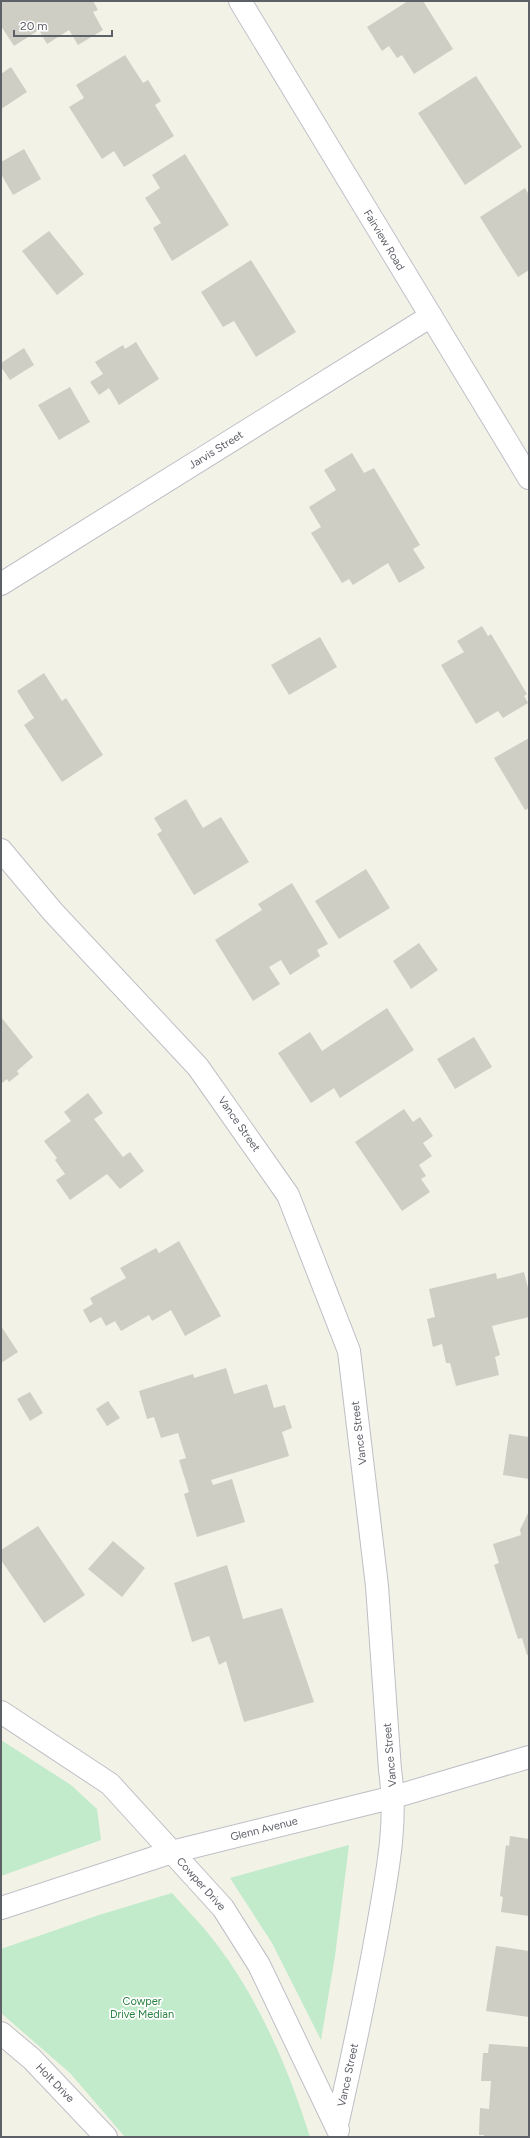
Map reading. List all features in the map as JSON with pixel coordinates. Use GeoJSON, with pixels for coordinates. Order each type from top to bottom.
{"type":"FeatureCollection","features":[{"type":"Feature","properties":{"kind":"street","name":"Fairview Road"},"geometry":{"type":"LineString","coordinates":[[240,1],[529,478]]}},
{"type":"Feature","properties":{"kind":"street","name":"Jarvis Street"},"geometry":{"type":"LineString","coordinates":[[1,584],[431,316]]}},
{"type":"Feature","properties":{"kind":"street","name":"Vance Street"},"geometry":{"type":"LineString","coordinates":[[1,850],[53,912],[198,1067],[288,1195],[349,1351],[377,1586],[390,1770],[394,1797],[390,1860],[366,1996],[338,2131]]}},
{"type":"Feature","properties":{"kind":"street","name":"Cowper Drive"},"geometry":{"type":"LineString","coordinates":[[1,1712],[110,1784],[224,1908],[259,1965],[338,2131]]}},
{"type":"Feature","properties":{"kind":"street","name":"Glenn Avenue"},"geometry":{"type":"LineString","coordinates":[[1,1908],[172,1852],[394,1797],[529,1757]]}},
{"type":"Feature","properties":{"kind":"street","name":"Holt Drive"},"geometry":{"type":"LineString","coordinates":[[1,2033],[32,2059],[106,2137]]}},
{"type":"Feature","properties":{"kind":"green space"},"geometry":{"type":"Polygon","coordinates":[[[1,1740],[71,1785],[97,1809],[101,1840],[1,1876],[1,1740]]]}},
{"type":"Feature","properties":{"kind":"green space"},"geometry":{"type":"Polygon","coordinates":[[[349,1845],[335,1956],[321,2040],[272,1943],[230,1878],[349,1845]]]}},
{"type":"Feature","properties":{"kind":"green space","name":"Cowper Drive Median"},"geometry":{"type":"Polygon","coordinates":[[[172,1893],[213,1939],[247,1990],[272,2037],[283,2062],[310,2137],[125,2137],[70,2073],[1,2013],[1,1949],[99,1915],[172,1893]]]}},
{"type":"Feature","properties":{"kind":"building"},"geometry":{"type":"Polygon","coordinates":[[[4,1],[93,1],[98,10],[93,12],[103,30],[78,45],[69,30],[47,44],[39,30],[14,46],[1,26],[1,3],[4,1]]]}},
{"type":"Feature","properties":{"kind":"building"},"geometry":{"type":"Polygon","coordinates":[[[408,1],[423,1],[453,49],[414,74],[402,55],[397,58],[389,46],[382,51],[367,27],[408,1]]]}},
{"type":"Feature","properties":{"kind":"building"},"geometry":{"type":"Polygon","coordinates":[[[125,55],[143,83],[148,80],[158,96],[161,101],[155,105],[174,136],[124,167],[114,151],[102,159],[69,107],[84,98],[76,85],[125,55]]]}},
{"type":"Feature","properties":{"kind":"building"},"geometry":{"type":"Polygon","coordinates":[[[11,67],[27,92],[1,109],[1,74],[11,67]]]}},
{"type":"Feature","properties":{"kind":"building"},"geometry":{"type":"Polygon","coordinates":[[[476,76],[522,147],[465,185],[418,113],[476,76]]]}},
{"type":"Feature","properties":{"kind":"building"},"geometry":{"type":"Polygon","coordinates":[[[24,149],[41,179],[13,195],[1,174],[1,162],[24,149]]]}},
{"type":"Feature","properties":{"kind":"building"},"geometry":{"type":"Polygon","coordinates":[[[185,154],[229,225],[172,261],[153,228],[161,223],[145,198],[160,188],[152,175],[185,154]]]}},
{"type":"Feature","properties":{"kind":"building"},"geometry":{"type":"Polygon","coordinates":[[[525,188],[529,195],[529,270],[518,277],[480,217],[525,188]]]}},
{"type":"Feature","properties":{"kind":"building"},"geometry":{"type":"Polygon","coordinates":[[[49,231],[84,274],[57,295],[22,251],[49,231]]]}},
{"type":"Feature","properties":{"kind":"building"},"geometry":{"type":"Polygon","coordinates":[[[251,260],[296,332],[256,357],[234,321],[223,327],[201,292],[251,260]]]}},
{"type":"Feature","properties":{"kind":"building"},"geometry":{"type":"Polygon","coordinates":[[[136,342],[159,379],[119,405],[109,388],[99,395],[90,382],[103,374],[95,362],[123,345],[125,349],[136,342]]]}},
{"type":"Feature","properties":{"kind":"building"},"geometry":{"type":"Polygon","coordinates":[[[24,348],[34,365],[10,380],[1,367],[1,363],[24,348]]]}},
{"type":"Feature","properties":{"kind":"building"},"geometry":{"type":"Polygon","coordinates":[[[70,387],[90,422],[59,440],[38,405],[70,387]]]}},
{"type":"Feature","properties":{"kind":"building"},"geometry":{"type":"Polygon","coordinates":[[[352,453],[364,473],[374,468],[420,545],[413,549],[425,568],[399,583],[388,563],[353,585],[349,579],[342,583],[311,533],[321,527],[309,507],[336,490],[324,470],[352,453]]]}},
{"type":"Feature","properties":{"kind":"building"},"geometry":{"type":"Polygon","coordinates":[[[482,626],[488,636],[491,634],[527,694],[524,696],[528,703],[503,718],[498,711],[476,724],[441,665],[464,652],[457,641],[482,626]]]}},
{"type":"Feature","properties":{"kind":"building"},"geometry":{"type":"Polygon","coordinates":[[[320,637],[337,667],[289,695],[271,665],[320,637]]]}},
{"type":"Feature","properties":{"kind":"building"},"geometry":{"type":"Polygon","coordinates":[[[44,673],[62,701],[66,698],[103,755],[62,782],[24,725],[34,718],[17,691],[44,673]]]}},
{"type":"Feature","properties":{"kind":"building"},"geometry":{"type":"Polygon","coordinates":[[[529,738],[529,808],[525,810],[494,758],[529,738]]]}},
{"type":"Feature","properties":{"kind":"building"},"geometry":{"type":"Polygon","coordinates":[[[186,799],[203,828],[221,817],[249,862],[194,895],[157,834],[162,831],[154,818],[186,799]]]}},
{"type":"Feature","properties":{"kind":"building"},"geometry":{"type":"Polygon","coordinates":[[[366,869],[390,908],[339,939],[315,901],[366,869]]]}},
{"type":"Feature","properties":{"kind":"building"},"geometry":{"type":"Polygon","coordinates":[[[292,883],[328,944],[317,950],[320,956],[290,975],[281,960],[269,967],[280,984],[253,1001],[215,940],[262,910],[258,904],[292,883]]]}},
{"type":"Feature","properties":{"kind":"building"},"geometry":{"type":"Polygon","coordinates":[[[419,943],[438,970],[411,989],[393,961],[419,943]]]}},
{"type":"Feature","properties":{"kind":"building"},"geometry":{"type":"Polygon","coordinates":[[[387,1008],[414,1050],[340,1098],[334,1088],[311,1103],[278,1053],[310,1032],[322,1051],[387,1008]]]}},
{"type":"Feature","properties":{"kind":"building"},"geometry":{"type":"Polygon","coordinates":[[[1,1017],[33,1057],[17,1071],[19,1074],[9,1082],[7,1079],[1,1084],[1,1017]]]}},
{"type":"Feature","properties":{"kind":"building"},"geometry":{"type":"Polygon","coordinates":[[[474,1037],[492,1067],[455,1089],[437,1059],[474,1037]]]}},
{"type":"Feature","properties":{"kind":"building"},"geometry":{"type":"Polygon","coordinates":[[[88,1093],[103,1113],[94,1119],[123,1157],[130,1152],[144,1171],[120,1189],[107,1174],[70,1200],[56,1180],[65,1174],[55,1160],[57,1158],[44,1141],[71,1121],[64,1112],[88,1093]]]}},
{"type":"Feature","properties":{"kind":"building"},"geometry":{"type":"Polygon","coordinates":[[[404,1109],[413,1122],[420,1117],[433,1136],[423,1143],[432,1156],[419,1165],[426,1176],[421,1179],[430,1192],[402,1211],[355,1142],[404,1109]]]}},
{"type":"Feature","properties":{"kind":"building"},"geometry":{"type":"Polygon","coordinates":[[[179,1241],[221,1316],[185,1336],[171,1310],[152,1321],[149,1315],[121,1331],[115,1321],[106,1326],[101,1317],[90,1323],[83,1310],[93,1304],[90,1298],[126,1278],[120,1268],[156,1248],[159,1253],[179,1241]]]}},
{"type":"Feature","properties":{"kind":"building"},"geometry":{"type":"Polygon","coordinates":[[[524,1272],[529,1292],[529,1317],[492,1326],[500,1355],[495,1357],[499,1375],[456,1386],[450,1363],[446,1363],[442,1344],[433,1347],[427,1319],[435,1317],[429,1289],[496,1273],[497,1279],[524,1272]]]}},
{"type":"Feature","properties":{"kind":"building"},"geometry":{"type":"Polygon","coordinates":[[[1,1326],[18,1352],[1,1363],[1,1326]]]}},
{"type":"Feature","properties":{"kind":"building"},"geometry":{"type":"Polygon","coordinates":[[[226,1368],[234,1394],[267,1384],[274,1408],[285,1405],[292,1428],[282,1432],[289,1456],[211,1480],[213,1485],[232,1479],[245,1522],[197,1537],[184,1494],[189,1492],[179,1460],[186,1458],[178,1433],[161,1438],[154,1417],[147,1419],[139,1391],[193,1374],[194,1378],[226,1368]]]}},
{"type":"Feature","properties":{"kind":"building"},"geometry":{"type":"Polygon","coordinates":[[[30,1392],[43,1413],[30,1421],[17,1399],[30,1392]]]}},
{"type":"Feature","properties":{"kind":"building"},"geometry":{"type":"Polygon","coordinates":[[[108,1401],[120,1418],[107,1426],[96,1409],[108,1401]]]}},
{"type":"Feature","properties":{"kind":"building"},"geometry":{"type":"Polygon","coordinates":[[[509,1434],[529,1437],[529,1479],[503,1475],[509,1434]]]}},
{"type":"Feature","properties":{"kind":"building"},"geometry":{"type":"Polygon","coordinates":[[[529,1511],[529,1655],[527,1655],[522,1638],[518,1639],[494,1565],[499,1563],[493,1544],[521,1535],[520,1530],[529,1511]]]}},
{"type":"Feature","properties":{"kind":"building"},"geometry":{"type":"Polygon","coordinates":[[[38,1526],[85,1595],[44,1623],[1,1560],[1,1550],[38,1526]]]}},
{"type":"Feature","properties":{"kind":"building"},"geometry":{"type":"Polygon","coordinates":[[[113,1541],[145,1568],[122,1597],[88,1569],[113,1541]]]}},
{"type":"Feature","properties":{"kind":"building"},"geometry":{"type":"Polygon","coordinates":[[[227,1565],[243,1619],[282,1608],[314,1702],[244,1722],[226,1661],[219,1665],[209,1636],[192,1642],[174,1583],[227,1565]]]}},
{"type":"Feature","properties":{"kind":"building"},"geometry":{"type":"Polygon","coordinates":[[[510,1836],[529,1839],[529,1916],[501,1912],[503,1897],[500,1896],[506,1845],[509,1846],[510,1836]]]}},
{"type":"Feature","properties":{"kind":"building"},"geometry":{"type":"Polygon","coordinates":[[[496,1946],[529,1951],[529,2017],[486,2011],[496,1946]]]}},
{"type":"Feature","properties":{"kind":"building"},"geometry":{"type":"Polygon","coordinates":[[[489,2044],[529,2047],[529,2137],[484,2137],[484,2135],[479,2135],[480,2108],[489,2109],[491,2081],[481,2081],[483,2053],[488,2053],[489,2044]]]}}]}
